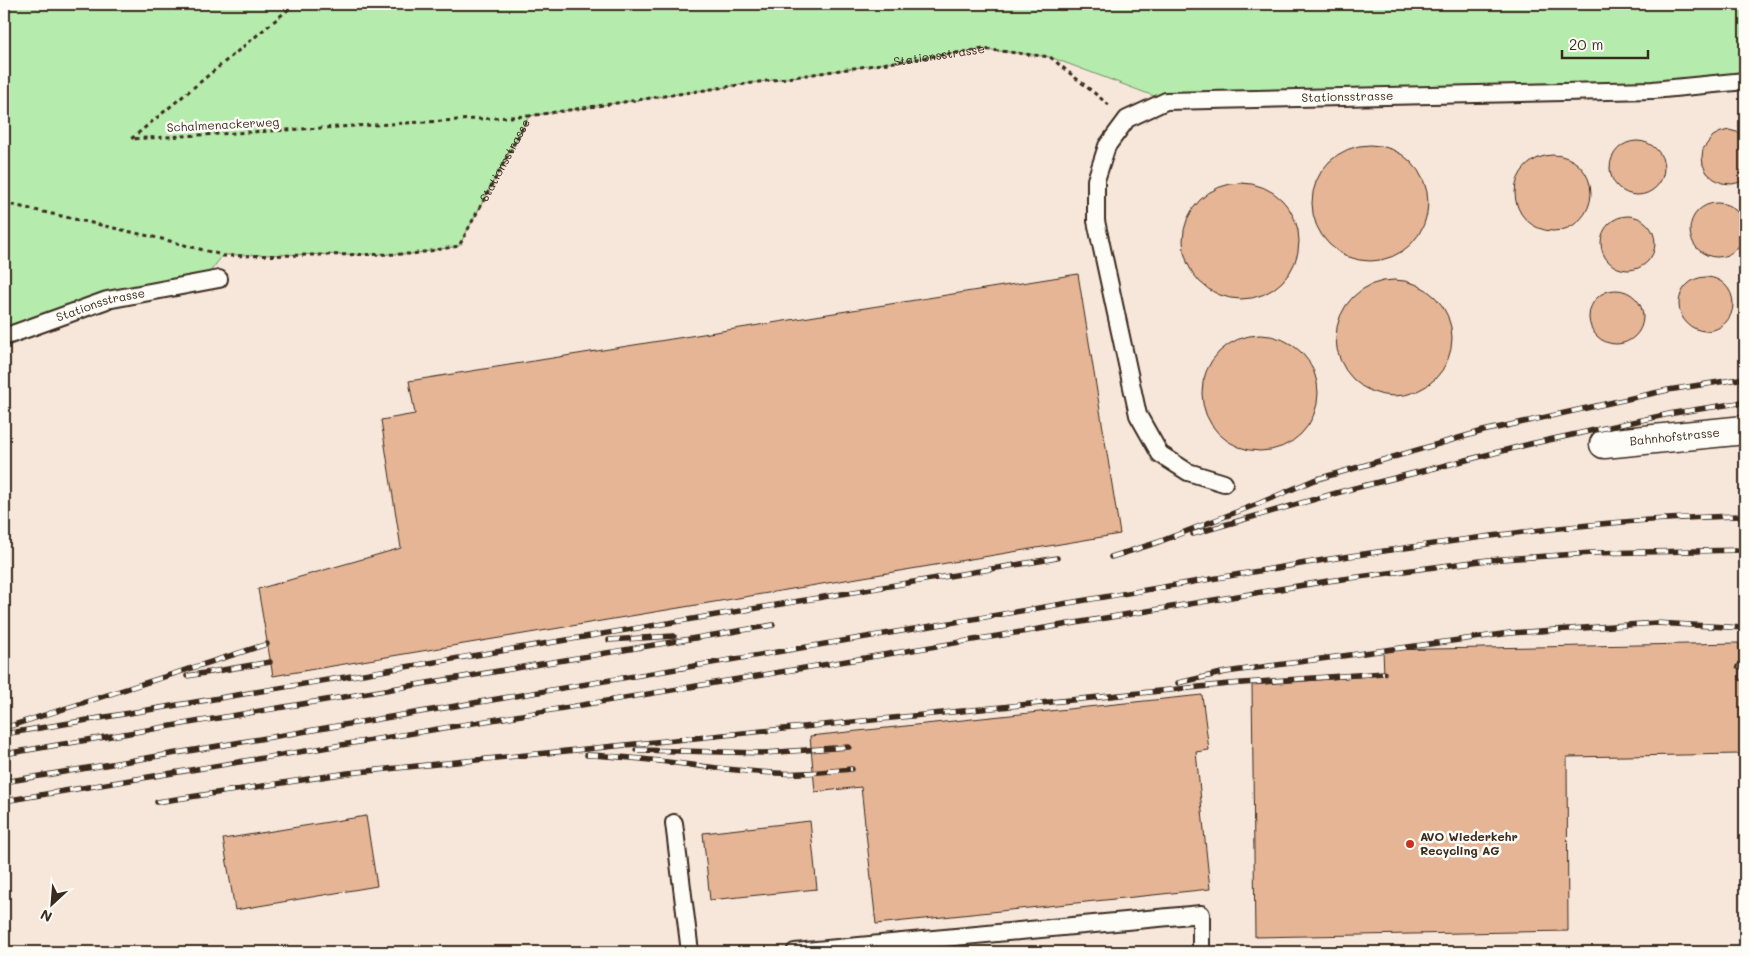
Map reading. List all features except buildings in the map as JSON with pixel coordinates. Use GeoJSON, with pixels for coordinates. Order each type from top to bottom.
{"type":"FeatureCollection","features":[{"type":"Feature","properties":{"kind":"street","name":"Bahnhofstrasse"},"geometry":{"type":"LineString","coordinates":[[1604,444],[1745,430]]}},
{"type":"Feature","properties":{"kind":"lane","name":"Stationsstrasse"},"geometry":{"type":"LineString","coordinates":[[1127,119],[1166,100],[1653,90],[1745,81]]}},
{"type":"Feature","properties":{"kind":"lane"},"geometry":{"type":"LineString","coordinates":[[1127,119],[1107,146],[1096,180],[1096,221],[1138,415],[1160,454],[1188,472],[1224,483]]}},
{"type":"Feature","properties":{"kind":"lane","name":"Stationsstrasse"},"geometry":{"type":"LineString","coordinates":[[4,337],[107,300],[219,279]]}},
{"type":"Feature","properties":{"kind":"lane"},"geometry":{"type":"LineString","coordinates":[[674,823],[690,952]]}},
{"type":"Feature","properties":{"kind":"lane"},"geometry":{"type":"LineString","coordinates":[[795,952],[1201,914],[1201,952]]}},
{"type":"Feature","properties":{"kind":"path","name":"Schalmenackerweg"},"geometry":{"type":"LineString","coordinates":[[295,4],[131,139],[529,116]]}},
{"type":"Feature","properties":{"kind":"path","name":"Stationsstrasse"},"geometry":{"type":"LineString","coordinates":[[223,255],[412,254],[460,246],[529,116],[984,48],[1050,57],[1127,119]]}},
{"type":"Feature","properties":{"kind":"path"},"geometry":{"type":"LineString","coordinates":[[4,203],[223,255],[202,282]]}},
{"type":"Feature","properties":{"kind":"shaded area"},"geometry":{"type":"Polygon","coordinates":[[[983,49],[1050,57],[1166,101],[1745,81],[1745,952],[4,952],[4,337],[202,282],[223,255],[412,254],[459,246],[529,116],[983,49]]]}},
{"type":"Feature","properties":{"kind":"green space"},"geometry":{"type":"Polygon","coordinates":[[[4,4],[1745,4],[1745,74],[1644,87],[1154,96],[1050,57],[983,49],[529,116],[459,246],[412,254],[223,255],[202,282],[4,337],[4,4]]]}},
{"type":"Feature","properties":{"kind":"railway"},"geometry":{"type":"LineString","coordinates":[[1111,557],[1156,543],[1314,480],[1483,431],[1668,390],[1745,378]]}},
{"type":"Feature","properties":{"kind":"railway"},"geometry":{"type":"LineString","coordinates":[[1193,534],[1347,490],[1530,444],[1674,413],[1745,402]]}},
{"type":"Feature","properties":{"kind":"railway"},"geometry":{"type":"LineString","coordinates":[[4,782],[1324,560],[1481,537],[1586,525],[1745,516]]}},
{"type":"Feature","properties":{"kind":"railway"},"geometry":{"type":"LineString","coordinates":[[4,801],[1328,581],[1488,560],[1592,553],[1745,550]]}},
{"type":"Feature","properties":{"kind":"railway"},"geometry":{"type":"LineString","coordinates":[[4,734],[1057,558]]}},
{"type":"Feature","properties":{"kind":"railway"},"geometry":{"type":"LineString","coordinates":[[1178,683],[1226,672],[1510,633],[1656,623],[1745,628]]}},
{"type":"Feature","properties":{"kind":"railway"},"geometry":{"type":"LineString","coordinates":[[4,754],[773,625]]}},
{"type":"Feature","properties":{"kind":"railway"},"geometry":{"type":"LineString","coordinates":[[609,640],[674,636]]}},
{"type":"Feature","properties":{"kind":"railway"},"geometry":{"type":"LineString","coordinates":[[4,728],[267,644]]}},
{"type":"Feature","properties":{"kind":"railway"},"geometry":{"type":"LineString","coordinates":[[187,676],[270,662]]}},
{"type":"Feature","properties":{"kind":"railway"},"geometry":{"type":"LineString","coordinates":[[1738,667],[1745,667]]}},
{"type":"Feature","properties":{"kind":"railway"},"geometry":{"type":"LineString","coordinates":[[157,802],[348,773],[1229,684],[1384,673]]}},
{"type":"Feature","properties":{"kind":"railway"},"geometry":{"type":"LineString","coordinates":[[636,750],[764,753],[849,747]]}},
{"type":"Feature","properties":{"kind":"railway"},"geometry":{"type":"LineString","coordinates":[[587,755],[775,773],[804,773],[852,769]]}},
{"type":"Feature","properties":{"kind":"place","name":"AVO Wiederkehr Recycling AG"},"geometry":{"type":"Point","coordinates":[1410,844]}}]}
